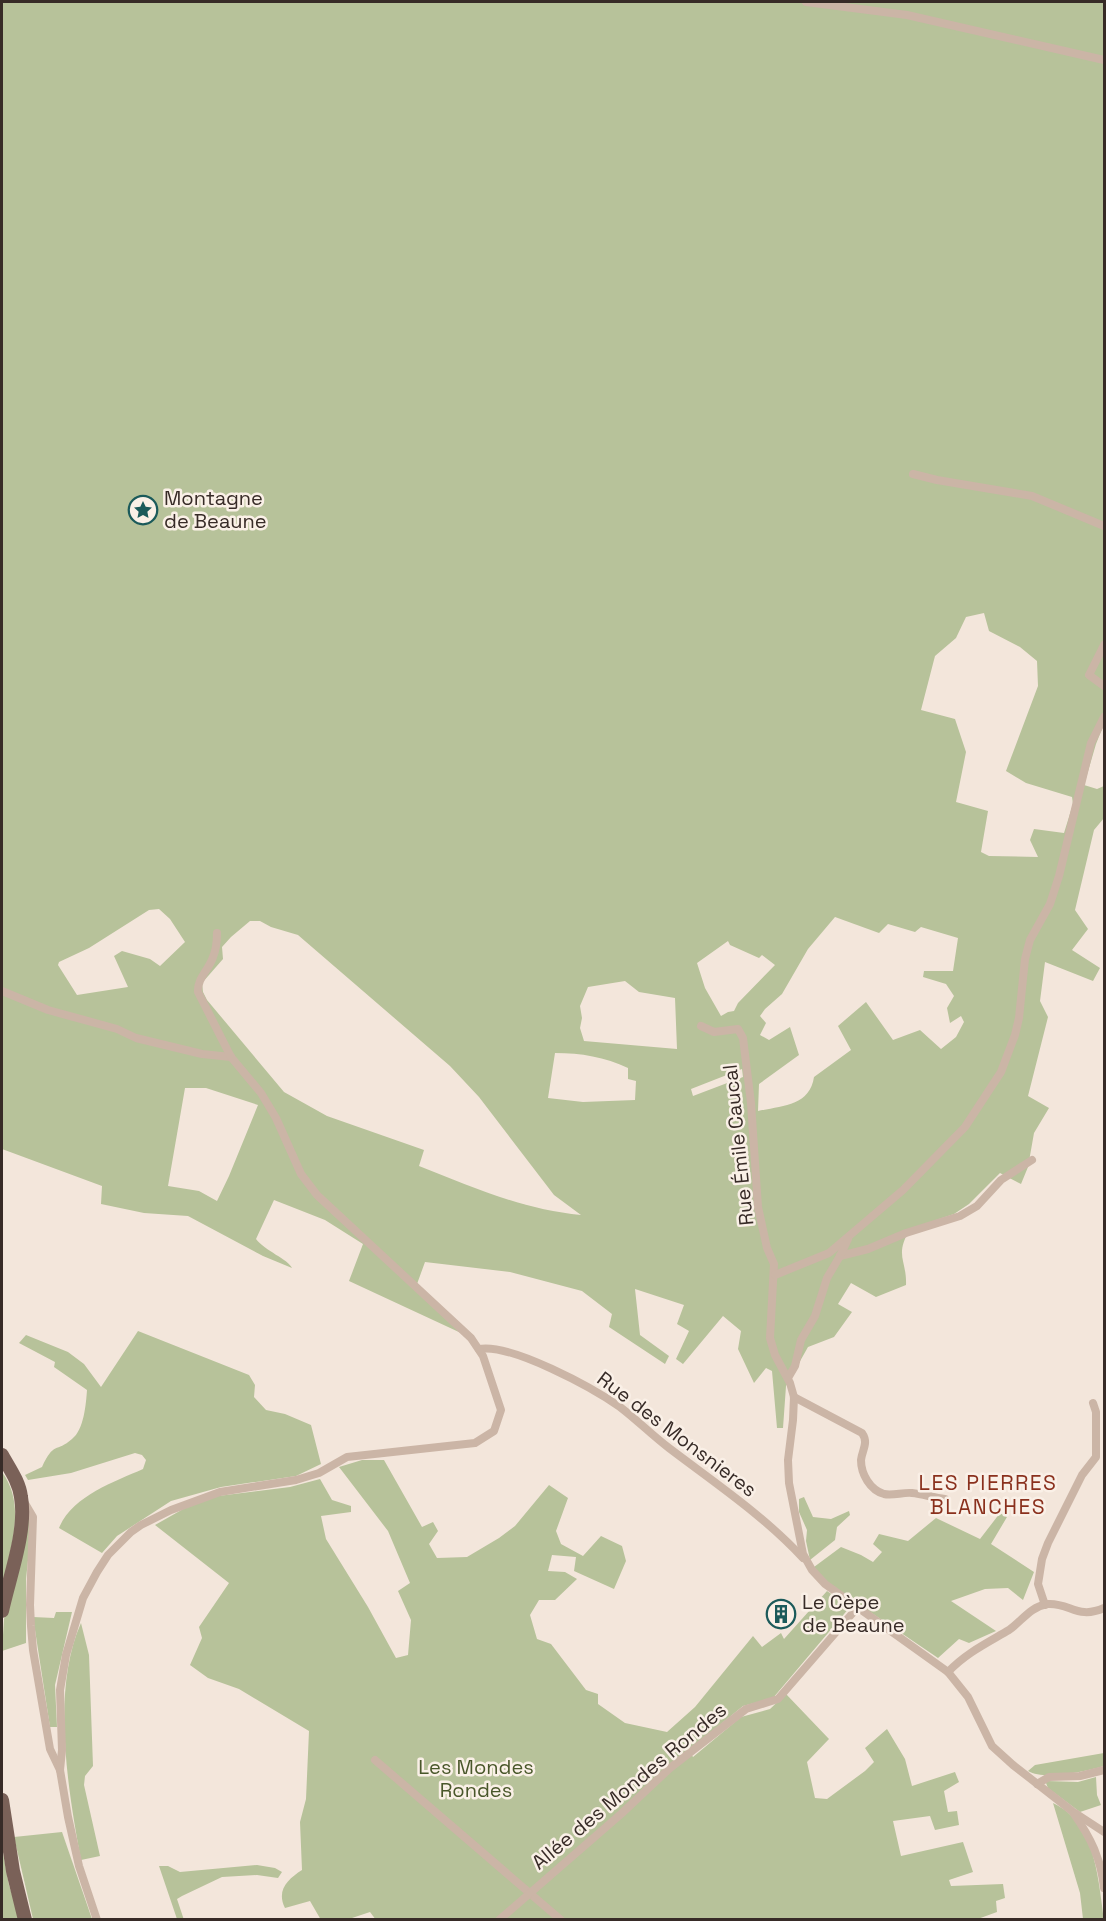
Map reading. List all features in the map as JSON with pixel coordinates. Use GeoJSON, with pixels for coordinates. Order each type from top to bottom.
{"type":"FeatureCollection","features":[{"type":"Feature","properties":{"kind":"main road"},"geometry":{"type":"LineString","coordinates":[[2,1455],[14,1476],[21,1497],[22,1510],[19,1536],[2,1611]]}},
{"type":"Feature","properties":{"kind":"main road"},"geometry":{"type":"LineString","coordinates":[[2,1800],[13,1871],[25,1920]]}},
{"type":"Feature","properties":{"kind":"street"},"geometry":{"type":"LineString","coordinates":[[806,2],[907,15],[1104,60]]}},
{"type":"Feature","properties":{"kind":"street"},"geometry":{"type":"LineString","coordinates":[[913,474],[1032,496],[1104,526]]}},
{"type":"Feature","properties":{"kind":"street"},"geometry":{"type":"LineString","coordinates":[[1104,645],[1089,675],[1104,686]]}},
{"type":"Feature","properties":{"kind":"street"},"geometry":{"type":"LineString","coordinates":[[774,1275],[829,1254],[903,1190],[965,1127],[1001,1072],[1019,1018],[1025,959],[1030,940],[1050,904],[1059,876],[1091,743],[1104,717]]}},
{"type":"Feature","properties":{"kind":"street"},"geometry":{"type":"LineString","coordinates":[[97,1920],[79,1866],[60,1770],[62,1750],[60,1690],[66,1655],[83,1598],[97,1572],[118,1543],[154,1518],[199,1498],[220,1492],[316,1475],[347,1457],[475,1443],[494,1431],[501,1410],[483,1356],[471,1338],[317,1195],[301,1173],[276,1118],[261,1093],[231,1057],[198,992],[198,981],[205,974],[215,952],[217,933]]}},
{"type":"Feature","properties":{"kind":"street"},"geometry":{"type":"LineString","coordinates":[[2,991],[57,1013],[117,1029],[136,1038],[202,1054],[231,1057]]}},
{"type":"Feature","properties":{"kind":"street","name":"Rue Émile Caucal"},"geometry":{"type":"LineString","coordinates":[[701,1026],[714,1032],[738,1029],[742,1038],[750,1095],[758,1208],[767,1248],[774,1264],[770,1329],[773,1349],[788,1378],[794,1397]]}},
{"type":"Feature","properties":{"kind":"street"},"geometry":{"type":"LineString","coordinates":[[840,1256],[868,1249],[906,1233],[960,1216],[977,1206],[1000,1180],[1032,1160]]}},
{"type":"Feature","properties":{"kind":"street"},"geometry":{"type":"LineString","coordinates":[[788,1378],[795,1366],[801,1340],[814,1316],[827,1278],[849,1236]]}},
{"type":"Feature","properties":{"kind":"street","name":"Rue des Monsnieres"},"geometry":{"type":"LineString","coordinates":[[478,1349],[493,1348],[570,1377],[619,1407],[739,1500],[789,1542],[825,1584],[948,1672],[968,1697],[992,1746],[1072,1811]]}},
{"type":"Feature","properties":{"kind":"street"},"geometry":{"type":"LineString","coordinates":[[807,1562],[801,1546],[789,1476],[788,1460],[794,1397],[862,1433],[866,1442],[861,1458],[863,1473],[868,1483],[878,1491],[883,1494],[914,1493],[945,1499]]}},
{"type":"Feature","properties":{"kind":"street"},"geometry":{"type":"LineString","coordinates":[[1046,1605],[1038,1584],[1038,1574],[1048,1543],[1082,1474],[1096,1457],[1096,1412],[1093,1403]]}},
{"type":"Feature","properties":{"kind":"street"},"geometry":{"type":"LineString","coordinates":[[21,1497],[31,1511],[34,1528],[30,1605],[33,1650],[50,1749],[60,1770]]}},
{"type":"Feature","properties":{"kind":"street"},"geometry":{"type":"LineString","coordinates":[[948,1672],[978,1647],[1008,1630],[1031,1610],[1046,1605],[1060,1605],[1086,1613],[1104,1608]]}},
{"type":"Feature","properties":{"kind":"street","name":"Allée des Mondes Rondes"},"geometry":{"type":"LineString","coordinates":[[499,1920],[630,1806],[670,1768],[746,1709],[778,1699],[857,1608]]}},
{"type":"Feature","properties":{"kind":"street"},"geometry":{"type":"LineString","coordinates":[[375,1760],[561,1920]]}},
{"type":"Feature","properties":{"kind":"street"},"geometry":{"type":"LineString","coordinates":[[1037,1784],[1049,1777],[1080,1776],[1104,1770]]}},
{"type":"Feature","properties":{"kind":"street"},"geometry":{"type":"LineString","coordinates":[[1072,1811],[1104,1832]]}},
{"type":"Feature","properties":{"kind":"street"},"geometry":{"type":"LineString","coordinates":[[1072,1811],[1093,1843],[1101,1867],[1104,1888]]}},
{"type":"Feature","properties":{"kind":"street"},"geometry":{"type":"LineString","coordinates":[[1093,1843],[1095,1835],[1104,1832]]}},
{"type":"Feature","properties":{"kind":"green space"},"geometry":{"type":"Polygon","coordinates":[[[2,2],[1104,2],[1104,724],[1084,785],[1097,789],[1104,786],[1104,818],[1094,830],[1075,910],[1088,929],[1072,950],[1100,968],[1093,981],[1045,962],[1040,1001],[1048,1017],[1028,1096],[1049,1108],[1034,1133],[1028,1167],[1021,1184],[1000,1173],[969,1204],[954,1214],[910,1229],[902,1252],[906,1285],[876,1297],[851,1283],[838,1304],[852,1312],[834,1337],[808,1347],[786,1386],[783,1428],[777,1428],[772,1371],[766,1368],[754,1383],[738,1349],[741,1331],[723,1316],[683,1364],[676,1359],[689,1331],[677,1324],[684,1305],[635,1289],[640,1335],[669,1356],[665,1364],[609,1327],[612,1314],[582,1291],[510,1272],[425,1262],[417,1284],[461,1333],[349,1281],[363,1244],[325,1220],[274,1200],[256,1239],[292,1268],[263,1256],[188,1216],[144,1213],[101,1204],[102,1186],[2,1149],[2,2]],[[984,613],[966,617],[956,638],[935,656],[921,710],[955,719],[966,752],[956,802],[988,811],[981,852],[989,856],[1038,857],[1030,840],[1034,829],[1064,833],[1073,804],[1072,797],[1026,783],[1006,771],[1038,686],[1037,661],[1020,647],[989,631],[984,613]],[[159,909],[149,910],[89,948],[59,962],[58,965],[77,995],[128,987],[114,956],[122,951],[150,959],[160,966],[185,942],[170,919],[159,909]],[[835,917],[808,949],[782,994],[760,1016],[766,1023],[760,1035],[769,1040],[790,1027],[799,1055],[759,1084],[758,1111],[785,1106],[801,1099],[807,1094],[814,1077],[851,1050],[838,1026],[866,1002],[893,1040],[920,1030],[941,1049],[956,1037],[964,1022],[961,1016],[950,1023],[947,1008],[954,996],[946,984],[923,977],[924,971],[953,971],[958,938],[921,927],[915,932],[888,924],[879,933],[835,917]],[[250,921],[222,947],[223,959],[202,983],[203,992],[207,1000],[284,1092],[327,1116],[424,1150],[419,1166],[519,1203],[581,1215],[554,1195],[479,1097],[450,1066],[298,935],[271,927],[260,921],[250,921]],[[728,941],[697,963],[705,988],[721,1016],[734,1011],[738,1003],[775,965],[762,955],[759,958],[730,945],[728,941]],[[625,981],[588,987],[580,1006],[582,1018],[580,1028],[584,1041],[677,1049],[675,998],[639,992],[625,981]],[[555,1053],[548,1098],[583,1102],[635,1100],[636,1081],[628,1079],[628,1068],[611,1061],[583,1055],[555,1053]],[[742,1069],[691,1089],[693,1096],[743,1077],[742,1069]],[[185,1088],[168,1186],[199,1191],[217,1201],[258,1105],[206,1088],[185,1088]]]}},
{"type":"Feature","properties":{"kind":"green space"},"geometry":{"type":"Polygon","coordinates":[[[138,1331],[249,1375],[255,1385],[254,1397],[266,1410],[285,1414],[311,1425],[321,1464],[296,1476],[221,1487],[171,1501],[117,1536],[102,1553],[59,1528],[65,1517],[84,1499],[95,1491],[143,1469],[146,1460],[142,1455],[135,1453],[71,1473],[28,1480],[25,1475],[42,1467],[53,1450],[76,1435],[84,1416],[87,1390],[54,1367],[55,1362],[19,1343],[26,1335],[68,1352],[84,1364],[101,1387],[138,1331]]]}},
{"type":"Feature","properties":{"kind":"green space","name":"Les Mondes Rondes"},"geometry":{"type":"Polygon","coordinates":[[[362,1460],[384,1460],[422,1527],[433,1522],[438,1531],[429,1544],[437,1558],[467,1557],[499,1538],[515,1526],[549,1485],[568,1498],[556,1531],[561,1544],[583,1556],[601,1536],[622,1546],[626,1561],[614,1589],[574,1571],[576,1557],[552,1555],[548,1571],[565,1572],[577,1579],[555,1600],[539,1600],[530,1615],[537,1639],[551,1644],[586,1690],[598,1694],[598,1704],[625,1723],[667,1732],[695,1707],[753,1636],[762,1647],[781,1633],[784,1639],[827,1591],[850,1607],[773,1698],[743,1706],[689,1750],[693,1757],[741,1717],[770,1709],[786,1694],[829,1739],[807,1762],[815,1798],[827,1799],[874,1762],[865,1748],[887,1729],[905,1759],[912,1786],[955,1772],[959,1782],[944,1791],[948,1812],[957,1811],[959,1825],[935,1830],[930,1816],[893,1821],[901,1856],[963,1842],[973,1872],[949,1880],[951,1886],[1003,1884],[1005,1898],[996,1901],[997,1912],[975,1920],[376,1920],[370,1912],[349,1919],[321,1920],[310,1901],[285,1908],[283,1890],[292,1877],[302,1870],[300,1822],[306,1799],[309,1731],[239,1689],[208,1678],[190,1665],[202,1638],[199,1627],[229,1583],[155,1525],[185,1508],[218,1496],[290,1487],[320,1479],[332,1500],[351,1506],[351,1512],[321,1516],[326,1539],[396,1658],[408,1655],[411,1620],[398,1591],[410,1583],[388,1531],[339,1467],[362,1460]]]}},
{"type":"Feature","properties":{"kind":"green space"},"geometry":{"type":"Polygon","coordinates":[[[2,1472],[10,1485],[15,1513],[12,1543],[2,1587],[2,1472]]]}},
{"type":"Feature","properties":{"kind":"green space"},"geometry":{"type":"Polygon","coordinates":[[[804,1497],[813,1517],[831,1519],[849,1511],[850,1515],[837,1527],[835,1540],[810,1560],[806,1541],[807,1530],[799,1512],[799,1499],[804,1497]]]}},
{"type":"Feature","properties":{"kind":"green space"},"geometry":{"type":"Polygon","coordinates":[[[1000,1513],[1007,1517],[991,1544],[1034,1572],[1023,1600],[1008,1588],[985,1589],[951,1601],[996,1631],[969,1643],[959,1639],[938,1658],[826,1582],[814,1567],[841,1547],[873,1562],[882,1552],[873,1544],[879,1534],[908,1541],[936,1518],[980,1539],[1000,1513]]]}},
{"type":"Feature","properties":{"kind":"green space"},"geometry":{"type":"Polygon","coordinates":[[[27,1516],[29,1516],[30,1542],[26,1579],[26,1643],[2,1651],[4,1619],[23,1554],[27,1516]]]}},
{"type":"Feature","properties":{"kind":"green space"},"geometry":{"type":"Polygon","coordinates":[[[56,1612],[72,1612],[55,1685],[57,1727],[50,1727],[33,1617],[54,1618],[56,1612]]]}},
{"type":"Feature","properties":{"kind":"green space"},"geometry":{"type":"Polygon","coordinates":[[[81,1623],[89,1655],[93,1766],[85,1776],[84,1785],[100,1856],[81,1860],[67,1772],[64,1709],[72,1650],[81,1623]]]}},
{"type":"Feature","properties":{"kind":"green space"},"geometry":{"type":"Polygon","coordinates":[[[1104,1753],[1104,1766],[1055,1775],[1035,1774],[1028,1771],[1035,1765],[1104,1753]]]}},
{"type":"Feature","properties":{"kind":"green space"},"geometry":{"type":"Polygon","coordinates":[[[1096,1777],[1097,1795],[1101,1805],[1080,1812],[1048,1788],[1046,1783],[1047,1781],[1078,1782],[1096,1777]]]}},
{"type":"Feature","properties":{"kind":"green space"},"geometry":{"type":"Polygon","coordinates":[[[1053,1803],[1067,1812],[1078,1824],[1086,1838],[1097,1870],[1104,1919],[1083,1919],[1080,1893],[1053,1803]]]}},
{"type":"Feature","properties":{"kind":"green space"},"geometry":{"type":"Polygon","coordinates":[[[62,1832],[92,1919],[33,1919],[14,1837],[62,1832]]]}},
{"type":"Feature","properties":{"kind":"green space"},"geometry":{"type":"Polygon","coordinates":[[[2,1848],[9,1885],[20,1919],[2,1919],[2,1848]]]}},
{"type":"Feature","properties":{"kind":"green space"},"geometry":{"type":"Polygon","coordinates":[[[257,1865],[275,1868],[282,1872],[278,1878],[257,1875],[222,1877],[182,1896],[177,1899],[184,1920],[177,1919],[159,1866],[168,1866],[180,1872],[257,1865]]]}},
{"type":"Feature","properties":{"kind":"place","name":"Montagne de Beaune"},"geometry":{"type":"Point","coordinates":[143,510]}},
{"type":"Feature","properties":{"kind":"place","name":"Le Cèpe de Beaune"},"geometry":{"type":"Point","coordinates":[781,1614]}},
{"type":"Feature","properties":{"kind":"district","name":"LES PIERRES BLANCHES"},"geometry":{"type":"Point","coordinates":[988,1495]}}]}
